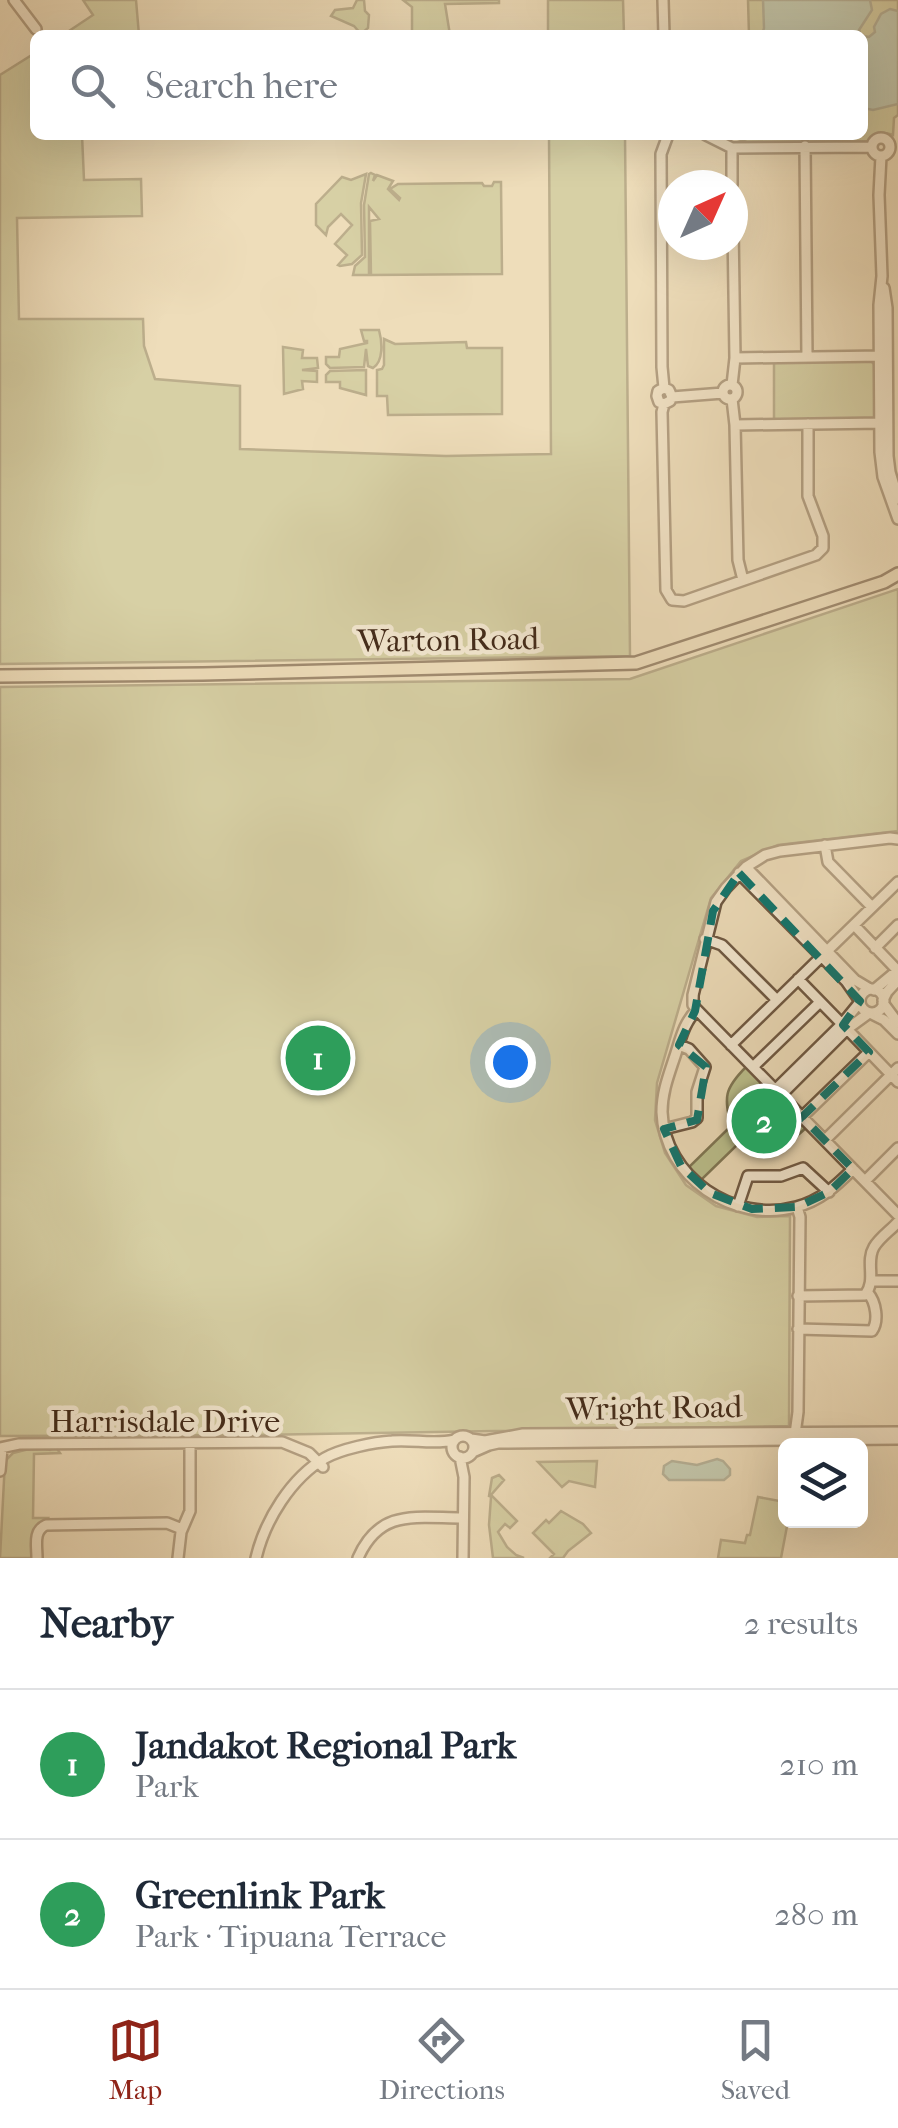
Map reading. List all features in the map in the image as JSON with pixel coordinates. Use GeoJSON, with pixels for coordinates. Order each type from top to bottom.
{"type":"FeatureCollection","features":[{"type":"Feature","properties":{"kind":"main road","name":"Warton Road"},"geometry":{"type":"LineString","coordinates":[[0,676],[244,668],[636,663],[898,577]]}},
{"type":"Feature","properties":{"kind":"street"},"geometry":{"type":"LineString","coordinates":[[14,0],[36,29]]}},
{"type":"Feature","properties":{"kind":"street"},"geometry":{"type":"LineString","coordinates":[[663,0],[664,30]]}},
{"type":"Feature","properties":{"kind":"street"},"geometry":{"type":"LineString","coordinates":[[879,138],[894,146],[881,156],[872,147],[879,138]]}},
{"type":"Feature","properties":{"kind":"street"},"geometry":{"type":"LineString","coordinates":[[666,140],[661,154],[664,388],[670,390],[662,412],[666,590],[672,600],[684,601],[816,555],[823,548],[824,536],[808,496],[808,424]]}},
{"type":"Feature","properties":{"kind":"street"},"geometry":{"type":"LineString","coordinates":[[716,140],[732,148],[872,147]]}},
{"type":"Feature","properties":{"kind":"street"},"geometry":{"type":"LineString","coordinates":[[805,146],[806,357]]}},
{"type":"Feature","properties":{"kind":"street"},"geometry":{"type":"LineString","coordinates":[[732,148],[732,170]]}},
{"type":"Feature","properties":{"kind":"street"},"geometry":{"type":"LineString","coordinates":[[881,156],[878,195],[882,276],[888,308],[884,356],[889,390],[880,452],[898,519]]}},
{"type":"Feature","properties":{"kind":"street"},"geometry":{"type":"LineString","coordinates":[[734,260],[736,358],[732,385],[725,386],[735,425],[738,560],[742,580]]}},
{"type":"Feature","properties":{"kind":"street"},"geometry":{"type":"LineString","coordinates":[[736,358],[884,356]]}},
{"type":"Feature","properties":{"kind":"street"},"geometry":{"type":"LineString","coordinates":[[668,400],[728,396]]}},
{"type":"Feature","properties":{"kind":"street"},"geometry":{"type":"LineString","coordinates":[[735,425],[884,423]]}},
{"type":"Feature","properties":{"kind":"street"},"geometry":{"type":"LineString","coordinates":[[889,482],[898,499]]}},
{"type":"Feature","properties":{"kind":"street"},"geometry":{"type":"LineString","coordinates":[[898,839],[772,853],[743,870],[716,902],[693,995],[696,1010],[898,1214]]}},
{"type":"Feature","properties":{"kind":"street"},"geometry":{"type":"LineString","coordinates":[[824,845],[828,862],[872,907]]}},
{"type":"Feature","properties":{"kind":"street"},"geometry":{"type":"LineString","coordinates":[[743,870],[825,954],[856,980],[880,993],[898,1023]]}},
{"type":"Feature","properties":{"kind":"street"},"geometry":{"type":"LineString","coordinates":[[731,1045],[898,882]]}},
{"type":"Feature","properties":{"kind":"street"},"geometry":{"type":"LineString","coordinates":[[876,948],[898,925]]}},
{"type":"Feature","properties":{"kind":"street"},"geometry":{"type":"LineString","coordinates":[[845,1027],[862,994],[898,970],[854,926]]}},
{"type":"Feature","properties":{"kind":"street"},"geometry":{"type":"LineString","coordinates":[[705,939],[722,945],[777,1000]]}},
{"type":"Feature","properties":{"kind":"street"},"geometry":{"type":"LineString","coordinates":[[825,954],[863,1009],[884,1020],[898,1034]]}},
{"type":"Feature","properties":{"kind":"street"},"geometry":{"type":"LineString","coordinates":[[798,980],[896,1075],[825,1140]]}},
{"type":"Feature","properties":{"kind":"street"},"geometry":{"type":"LineString","coordinates":[[778,1092],[845,1027],[880,1010],[887,992],[898,980]]}},
{"type":"Feature","properties":{"kind":"street"},"geometry":{"type":"LineString","coordinates":[[753,1067],[820,1002]]}},
{"type":"Feature","properties":{"kind":"street"},"geometry":{"type":"LineString","coordinates":[[696,1010],[686,1022],[664,1091],[664,1129],[689,1177],[710,1194],[738,1206],[776,1211],[797,1207],[829,1192],[853,1169]]}},
{"type":"Feature","properties":{"kind":"street"},"geometry":{"type":"LineString","coordinates":[[664,1129],[696,1118],[697,1092],[705,1071],[689,1049],[679,1045]]}},
{"type":"Feature","properties":{"kind":"street"},"geometry":{"type":"LineString","coordinates":[[802,1118],[869,1052]]}},
{"type":"Feature","properties":{"kind":"street"},"geometry":{"type":"LineString","coordinates":[[865,1181],[898,1148]]}},
{"type":"Feature","properties":{"kind":"street"},"geometry":{"type":"LineString","coordinates":[[738,1206],[746,1179],[752,1175],[780,1176],[804,1168],[829,1192]]}},
{"type":"Feature","properties":{"kind":"street"},"geometry":{"type":"LineString","coordinates":[[797,1207],[800,1436]]}},
{"type":"Feature","properties":{"kind":"street"},"geometry":{"type":"LineString","coordinates":[[798,1329],[872,1331],[875,1305],[868,1293],[872,1252],[898,1222]]}},
{"type":"Feature","properties":{"kind":"street"},"geometry":{"type":"LineString","coordinates":[[871,1282],[898,1281]]}},
{"type":"Feature","properties":{"kind":"street"},"geometry":{"type":"LineString","coordinates":[[798,1296],[868,1293]]}},
{"type":"Feature","properties":{"kind":"street","name":"Wright Road"},"geometry":{"type":"LineString","coordinates":[[462,1451],[463,1436],[485,1441],[523,1434],[630,1438]]}},
{"type":"Feature","properties":{"kind":"street","name":"Wright Road"},"geometry":{"type":"LineString","coordinates":[[256,1558],[264,1532],[291,1490],[318,1467],[373,1443],[439,1443],[462,1451],[494,1444],[630,1438],[898,1436]]}},
{"type":"Feature","properties":{"kind":"street"},"geometry":{"type":"LineString","coordinates":[[463,1558],[462,1451],[474,1446],[471,1439]]}},
{"type":"Feature","properties":{"kind":"street","name":"Harrisdale Drive"},"geometry":{"type":"LineString","coordinates":[[1,1451],[30,1445],[282,1442],[309,1453],[318,1467]]}},
{"type":"Feature","properties":{"kind":"street"},"geometry":{"type":"LineString","coordinates":[[178,1558],[182,1529],[190,1510],[190,1443]]}},
{"type":"Feature","properties":{"kind":"street"},"geometry":{"type":"LineString","coordinates":[[0,1471],[1,1451]]}},
{"type":"Feature","properties":{"kind":"street"},"geometry":{"type":"LineString","coordinates":[[358,1558],[368,1539],[386,1523],[400,1518],[463,1518]]}},
{"type":"Feature","properties":{"kind":"street"},"geometry":{"type":"LineString","coordinates":[[37,1558],[37,1534],[46,1524],[166,1524],[182,1529]]}},
{"type":"Feature","properties":{"kind":"highlighted area"},"geometry":{"type":"Polygon","coordinates":[[[739,873],[860,1001],[843,1025],[869,1052],[802,1117],[853,1169],[829,1192],[797,1207],[752,1209],[710,1193],[681,1166],[664,1129],[697,1120],[706,1067],[679,1045],[695,1011],[713,911],[739,873]]]}},
{"type":"Feature","properties":{"kind":"green space"},"geometry":{"type":"Polygon","coordinates":[[[83,0],[136,0],[139,30],[70,30],[93,15],[83,0]]]}},
{"type":"Feature","properties":{"kind":"green space"},"geometry":{"type":"Polygon","coordinates":[[[357,0],[364,0],[369,15],[366,30],[358,30],[331,16],[335,10],[353,8],[357,0]]]}},
{"type":"Feature","properties":{"kind":"green space"},"geometry":{"type":"Polygon","coordinates":[[[403,0],[499,0],[445,4],[449,30],[412,30],[412,7],[403,0]]]}},
{"type":"Feature","properties":{"kind":"green space"},"geometry":{"type":"Polygon","coordinates":[[[548,0],[623,0],[624,30],[548,30],[548,0]]]}},
{"type":"Feature","properties":{"kind":"green space"},"geometry":{"type":"Polygon","coordinates":[[[748,0],[898,0],[898,115],[894,118],[893,135],[879,134],[868,141],[741,140],[868,140],[868,30],[749,30],[748,0]]]}},
{"type":"Feature","properties":{"kind":"green space"},"geometry":{"type":"Polygon","coordinates":[[[30,56],[30,140],[82,140],[84,180],[141,179],[142,216],[17,218],[19,319],[143,319],[144,346],[155,379],[240,386],[240,449],[446,456],[551,454],[549,140],[625,140],[630,656],[0,664],[0,75],[30,56]]]}},
{"type":"Feature","properties":{"kind":"green space"},"geometry":{"type":"Polygon","coordinates":[[[371,173],[375,175],[373,181],[377,175],[393,181],[388,189],[399,200],[390,189],[398,184],[492,186],[501,182],[502,274],[371,275],[370,221],[379,219],[369,207],[369,275],[353,275],[355,266],[365,257],[364,205],[371,173]]]}},
{"type":"Feature","properties":{"kind":"green space"},"geometry":{"type":"Polygon","coordinates":[[[366,174],[361,203],[362,255],[352,264],[340,266],[347,255],[335,244],[352,225],[341,214],[328,227],[326,235],[316,225],[316,204],[342,177],[351,180],[366,174]]]}},
{"type":"Feature","properties":{"kind":"green space"},"geometry":{"type":"Polygon","coordinates":[[[361,330],[379,330],[381,351],[377,365],[368,366],[366,349],[364,367],[330,368],[326,357],[339,357],[340,349],[367,343],[361,330]]]}},
{"type":"Feature","properties":{"kind":"green space"},"geometry":{"type":"Polygon","coordinates":[[[384,339],[395,344],[466,342],[467,348],[502,348],[502,414],[388,415],[387,396],[377,396],[377,370],[384,365],[384,339]]]}},
{"type":"Feature","properties":{"kind":"green space"},"geometry":{"type":"Polygon","coordinates":[[[283,347],[303,350],[302,358],[317,358],[318,368],[302,370],[317,371],[317,382],[302,381],[303,389],[284,394],[283,347]]]}},
{"type":"Feature","properties":{"kind":"green space"},"geometry":{"type":"Polygon","coordinates":[[[869,359],[877,367],[873,419],[774,422],[774,360],[869,359]]]}},
{"type":"Feature","properties":{"kind":"green space"},"geometry":{"type":"Polygon","coordinates":[[[366,370],[366,395],[340,388],[340,382],[326,382],[330,371],[366,370]]]}},
{"type":"Feature","properties":{"kind":"green space"},"geometry":{"type":"Polygon","coordinates":[[[898,589],[898,831],[778,845],[741,861],[711,898],[657,1083],[655,1120],[665,1153],[686,1185],[716,1206],[757,1217],[790,1216],[789,1426],[0,1436],[0,687],[630,679],[898,589]]]}},
{"type":"Feature","properties":{"kind":"green space"},"geometry":{"type":"Polygon","coordinates":[[[746,1067],[806,1128],[776,1146],[760,1147],[741,1141],[699,1182],[687,1169],[731,1126],[728,1094],[733,1081],[746,1067]]]}},
{"type":"Feature","properties":{"kind":"green space"},"geometry":{"type":"Polygon","coordinates":[[[56,1447],[60,1453],[34,1454],[33,1518],[48,1518],[32,1558],[0,1558],[5,1461],[13,1453],[56,1447]]]}},
{"type":"Feature","properties":{"kind":"green space"},"geometry":{"type":"Polygon","coordinates":[[[597,1461],[595,1487],[569,1481],[562,1487],[538,1462],[597,1461]]]}},
{"type":"Feature","properties":{"kind":"green space"},"geometry":{"type":"Polygon","coordinates":[[[499,1475],[504,1480],[491,1495],[517,1521],[510,1528],[505,1524],[498,1532],[507,1547],[524,1558],[493,1558],[489,1496],[492,1478],[499,1475]]]}},
{"type":"Feature","properties":{"kind":"green space"},"geometry":{"type":"Polygon","coordinates":[[[758,1497],[778,1501],[778,1528],[787,1528],[781,1558],[718,1558],[721,1540],[745,1543],[758,1497]]]}},
{"type":"Feature","properties":{"kind":"green space"},"geometry":{"type":"Polygon","coordinates":[[[561,1511],[591,1533],[563,1558],[550,1558],[554,1554],[533,1533],[561,1511]]]}},
{"type":"Feature","properties":{"kind":"shaded area"},"geometry":{"type":"Polygon","coordinates":[[[763,0],[870,0],[872,10],[859,30],[764,28],[763,0]]]}},
{"type":"Feature","properties":{"kind":"shaded area"},"geometry":{"type":"Polygon","coordinates":[[[890,9],[898,11],[898,104],[873,110],[868,109],[868,37],[875,32],[881,14],[890,9]]]}},
{"type":"Feature","properties":{"kind":"shaded area"},"geometry":{"type":"Polygon","coordinates":[[[717,1459],[730,1469],[724,1480],[669,1480],[663,1474],[664,1466],[672,1461],[697,1465],[717,1459]]]}},
{"type":"Feature","properties":{"kind":"place","name":"Jandakot Regional Park"},"geometry":{"type":"Point","coordinates":[318,1058]}},
{"type":"Feature","properties":{"kind":"place","name":"Greenlink Park"},"geometry":{"type":"Point","coordinates":[764,1121]}}]}
